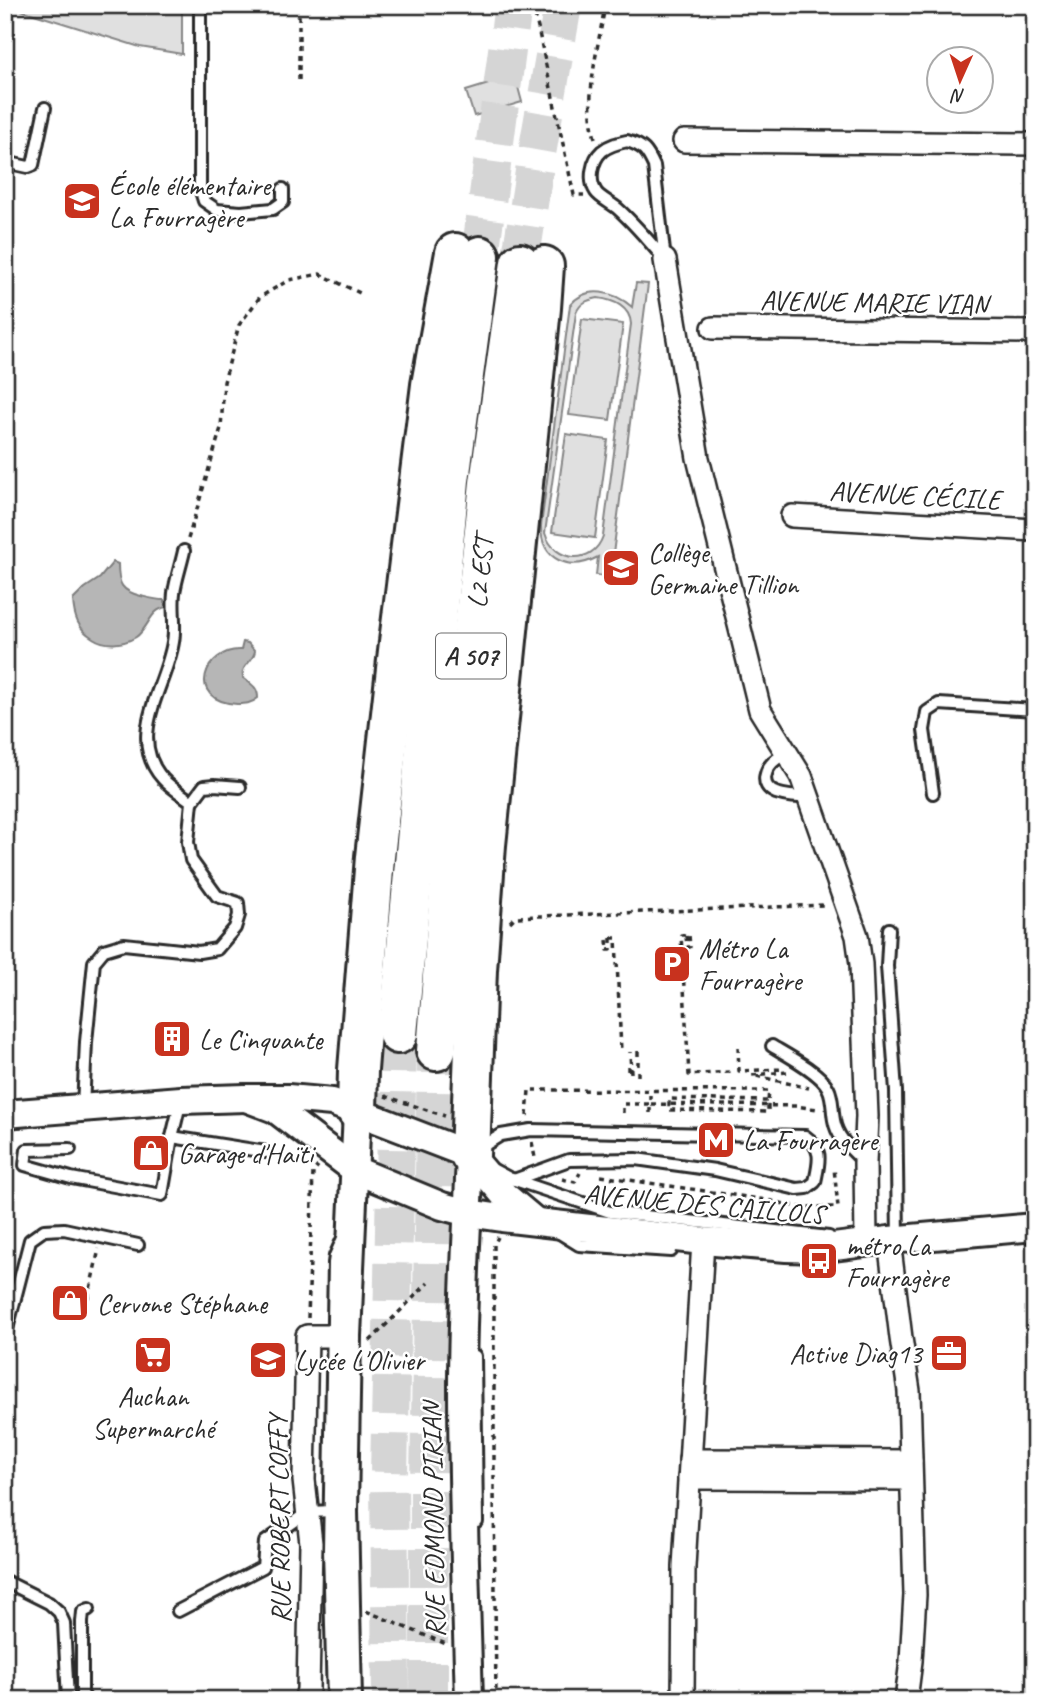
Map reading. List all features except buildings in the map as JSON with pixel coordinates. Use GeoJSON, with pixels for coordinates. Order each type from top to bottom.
{"type":"FeatureCollection","features":[{"type":"Feature","properties":{"kind":"highway","name":"L2 EST"},"geometry":{"type":"LineString","coordinates":[[357,1095],[375,857],[431,385],[467,255],[450,480],[398,1034]]}},
{"type":"Feature","properties":{"kind":"highway","name":"L2 EST"},"geometry":{"type":"LineString","coordinates":[[436,1051],[458,780],[489,483],[532,265],[541,308],[485,859],[470,1138]]}},
{"type":"Feature","properties":{"kind":"street"},"geometry":{"type":"LineString","coordinates":[[684,141],[1035,144]]}},
{"type":"Feature","properties":{"kind":"street"},"geometry":{"type":"LineString","coordinates":[[665,260],[698,458],[760,710],[801,776],[857,936],[867,1116],[865,1163],[884,1240],[909,1391],[915,1595],[906,1700]]}},
{"type":"Feature","properties":{"kind":"street","name":"AVENUE MARIE VIAN"},"geometry":{"type":"LineString","coordinates":[[713,328],[1035,332]]}},
{"type":"Feature","properties":{"kind":"street","name":"AVENUE CÉCILE"},"geometry":{"type":"LineString","coordinates":[[793,516],[1035,530]]}},
{"type":"Feature","properties":{"kind":"street"},"geometry":{"type":"LineString","coordinates":[[348,1700],[346,1603],[337,1511],[347,1364],[340,1336],[352,1220],[357,1095]]}},
{"type":"Feature","properties":{"kind":"street","name":"AVENUE DES CAILLOLS"},"geometry":{"type":"LineString","coordinates":[[5,1114],[181,1100],[288,1098],[332,1102],[357,1095],[376,1120],[470,1138],[504,1195],[542,1222]]}},
{"type":"Feature","properties":{"kind":"street","name":"AVENUE DES CAILLOLS"},"geometry":{"type":"LineString","coordinates":[[246,1098],[275,1109],[355,1170],[442,1206],[468,1213],[703,1241],[808,1249],[1035,1227]]}},
{"type":"Feature","properties":{"kind":"street"},"geometry":{"type":"LineString","coordinates":[[468,1213],[470,1138]]}},
{"type":"Feature","properties":{"kind":"street","name":"RUE EDMOND PIRIAN"},"geometry":{"type":"LineString","coordinates":[[468,1213],[464,1263],[462,1386],[474,1663],[469,1700]]}},
{"type":"Feature","properties":{"kind":"street"},"geometry":{"type":"LineString","coordinates":[[683,1700],[684,1567],[703,1241]]}},
{"type":"Feature","properties":{"kind":"street"},"geometry":{"type":"LineString","coordinates":[[307,1336],[340,1336]]}},
{"type":"Feature","properties":{"kind":"street","name":"RUE ROBERT COFFY"},"geometry":{"type":"LineString","coordinates":[[305,1700],[308,1690],[311,1556],[304,1480],[307,1336]]}},
{"type":"Feature","properties":{"kind":"street"},"geometry":{"type":"LineString","coordinates":[[690,1469],[911,1470]]}},
{"type":"Feature","properties":{"kind":"lane"},"geometry":{"type":"LineString","coordinates":[[200,5],[200,188],[204,201],[217,210],[241,212],[273,209],[283,202],[283,189]]}},
{"type":"Feature","properties":{"kind":"lane"},"geometry":{"type":"LineString","coordinates":[[5,162],[28,167],[33,165],[45,108]]}},
{"type":"Feature","properties":{"kind":"lane"},"geometry":{"type":"LineString","coordinates":[[627,141],[639,145],[648,153],[653,166],[665,260],[616,207],[596,192],[592,180],[593,167],[600,153],[614,144],[627,141]]}},
{"type":"Feature","properties":{"kind":"lane"},"geometry":{"type":"LineString","coordinates":[[184,551],[174,593],[174,639],[168,666],[149,713],[147,739],[150,760],[163,779],[192,802]]}},
{"type":"Feature","properties":{"kind":"lane"},"geometry":{"type":"LineString","coordinates":[[933,793],[923,730],[927,712],[939,704],[1035,710]]}},
{"type":"Feature","properties":{"kind":"lane"},"geometry":{"type":"LineString","coordinates":[[788,754],[776,759],[766,771],[766,784],[775,793],[809,797]]}},
{"type":"Feature","properties":{"kind":"lane"},"geometry":{"type":"LineString","coordinates":[[83,1108],[94,962],[103,950],[124,944],[200,952],[217,948],[236,928],[238,903],[217,896],[191,860],[188,842],[192,802],[204,786],[240,787]]}},
{"type":"Feature","properties":{"kind":"lane"},"geometry":{"type":"LineString","coordinates":[[470,1138],[509,1178],[610,1212],[884,1240],[896,1091],[887,966],[889,929]]}},
{"type":"Feature","properties":{"kind":"lane"},"geometry":{"type":"LineString","coordinates":[[772,1046],[823,1080],[829,1089],[839,1136],[865,1163]]}},
{"type":"Feature","properties":{"kind":"lane"},"geometry":{"type":"LineString","coordinates":[[69,1149],[27,1150],[25,1165],[71,1178],[162,1195],[181,1100]]}},
{"type":"Feature","properties":{"kind":"lane"},"geometry":{"type":"LineString","coordinates":[[470,1138],[485,1144],[501,1135],[531,1130],[805,1136],[814,1142],[819,1152],[815,1182],[807,1188],[797,1189],[715,1170],[636,1159],[569,1160],[514,1180]]}},
{"type":"Feature","properties":{"kind":"lane"},"geometry":{"type":"LineString","coordinates":[[172,1137],[266,1152]]}},
{"type":"Feature","properties":{"kind":"lane"},"geometry":{"type":"LineString","coordinates":[[542,1222],[579,1245],[671,1251]]}},
{"type":"Feature","properties":{"kind":"lane"},"geometry":{"type":"LineString","coordinates":[[5,1337],[30,1240],[44,1230],[64,1229],[138,1245]]}},
{"type":"Feature","properties":{"kind":"lane"},"geometry":{"type":"LineString","coordinates":[[464,1263],[475,1287],[475,1310]]}},
{"type":"Feature","properties":{"kind":"lane"},"geometry":{"type":"LineString","coordinates":[[5,1286],[17,1288]]}},
{"type":"Feature","properties":{"kind":"lane"},"geometry":{"type":"LineString","coordinates":[[333,1700],[329,1549],[337,1511],[340,1336]]}},
{"type":"Feature","properties":{"kind":"lane"},"geometry":{"type":"LineString","coordinates":[[475,1351],[477,1527]]}},
{"type":"Feature","properties":{"kind":"lane"},"geometry":{"type":"LineString","coordinates":[[178,1611],[263,1567],[265,1542],[308,1512],[337,1511]]}},
{"type":"Feature","properties":{"kind":"lane"},"geometry":{"type":"LineString","coordinates":[[5,1581],[49,1603],[59,1612],[64,1623],[68,1700]]}},
{"type":"Feature","properties":{"kind":"lane"},"geometry":{"type":"LineString","coordinates":[[87,1700],[82,1694],[82,1622],[83,1612],[89,1609]]}},
{"type":"Feature","properties":{"kind":"lane"},"geometry":{"type":"LineString","coordinates":[[474,1663],[478,1621]]}},
{"type":"Feature","properties":{"kind":"path"},"geometry":{"type":"LineString","coordinates":[[299,5],[299,84]]}},
{"type":"Feature","properties":{"kind":"path"},"geometry":{"type":"LineString","coordinates":[[533,5],[574,195],[596,192]]}},
{"type":"Feature","properties":{"kind":"path"},"geometry":{"type":"LineString","coordinates":[[600,153],[591,124],[591,95],[605,5]]}},
{"type":"Feature","properties":{"kind":"path"},"geometry":{"type":"LineString","coordinates":[[184,551],[221,428],[224,382],[239,326],[260,297],[289,280],[320,274],[364,295]]}},
{"type":"Feature","properties":{"kind":"path"},"geometry":{"type":"LineString","coordinates":[[506,926],[514,917],[847,904]]}},
{"type":"Feature","properties":{"kind":"path"},"geometry":{"type":"LineString","coordinates":[[686,936],[687,947],[690,947],[689,935],[681,935],[689,1075],[729,1072],[729,1069]]}},
{"type":"Feature","properties":{"kind":"path"},"geometry":{"type":"LineString","coordinates":[[607,940],[608,950],[611,950],[611,939],[616,938],[621,1052]]}},
{"type":"Feature","properties":{"kind":"path"},"geometry":{"type":"LineString","coordinates":[[738,1047],[739,1072],[787,1069],[787,1073],[752,1075],[816,1090]]}},
{"type":"Feature","properties":{"kind":"path"},"geometry":{"type":"LineString","coordinates":[[638,1051],[638,1080]]}},
{"type":"Feature","properties":{"kind":"path"},"geometry":{"type":"LineString","coordinates":[[628,1066],[628,1073],[631,1073],[630,1052]]}},
{"type":"Feature","properties":{"kind":"path"},"geometry":{"type":"LineString","coordinates":[[357,1095],[371,1080],[371,1091],[458,1120],[470,1138]]}},
{"type":"Feature","properties":{"kind":"path"},"geometry":{"type":"LineString","coordinates":[[527,1113],[529,1090],[769,1091],[768,1104],[624,1104],[623,1113]]}},
{"type":"Feature","properties":{"kind":"path"},"geometry":{"type":"LineString","coordinates":[[650,1091],[650,1113]]}},
{"type":"Feature","properties":{"kind":"path"},"geometry":{"type":"LineString","coordinates":[[307,1336],[313,1172],[331,1152]]}},
{"type":"Feature","properties":{"kind":"path"},"geometry":{"type":"LineString","coordinates":[[88,1298],[102,1237]]}},
{"type":"Feature","properties":{"kind":"path"},"geometry":{"type":"LineString","coordinates":[[494,1245],[496,1700]]}},
{"type":"Feature","properties":{"kind":"path"},"geometry":{"type":"LineString","coordinates":[[347,1364],[428,1283]]}},
{"type":"Feature","properties":{"kind":"path"},"geometry":{"type":"LineString","coordinates":[[346,1603],[474,1663]]}},
{"type":"Feature","properties":{"kind":"shaded area"},"geometry":{"type":"Polygon","coordinates":[[[5,5],[182,5],[182,54],[140,47],[5,5]]]}},
{"type":"Feature","properties":{"kind":"shaded area"},"geometry":{"type":"Polygon","coordinates":[[[515,76],[522,102],[474,116],[466,91],[515,76]]]}},
{"type":"Feature","properties":{"kind":"shaded area"},"geometry":{"type":"Polygon","coordinates":[[[636,283],[648,284],[610,577],[596,575],[598,557],[568,563],[552,555],[542,538],[541,526],[570,305],[584,294],[601,292],[618,297],[632,307],[636,283]],[[604,299],[587,301],[576,313],[545,533],[556,550],[574,557],[591,552],[603,536],[631,324],[624,309],[604,299]]]}},
{"type":"Feature","properties":{"kind":"shaded area"},"geometry":{"type":"Polygon","coordinates":[[[582,319],[623,324],[610,420],[569,415],[582,319]]]}},
{"type":"Feature","properties":{"kind":"shaded area"},"geometry":{"type":"Polygon","coordinates":[[[566,434],[608,440],[595,538],[552,532],[566,434]]]}},
{"type":"Feature","properties":{"kind":"shaded area"},"geometry":{"type":"Polygon","coordinates":[[[113,562],[118,564],[120,582],[125,589],[141,596],[164,600],[167,607],[157,611],[136,637],[114,644],[98,641],[80,627],[73,600],[100,578],[113,562]]]}},
{"type":"Feature","properties":{"kind":"shaded area"},"geometry":{"type":"Polygon","coordinates":[[[243,642],[248,643],[255,651],[243,670],[243,678],[255,688],[258,698],[243,704],[220,701],[210,694],[205,685],[206,675],[210,665],[218,657],[241,650],[243,642]]]}},
{"type":"Feature","properties":{"kind":"tunnel"},"geometry":{"type":"LineString","coordinates":[[480,256],[513,5]]}},
{"type":"Feature","properties":{"kind":"tunnel"},"geometry":{"type":"LineString","coordinates":[[520,263],[563,5]]}},
{"type":"Feature","properties":{"kind":"tunnel"},"geometry":{"type":"LineString","coordinates":[[391,1700],[389,1476],[398,1034]]}},
{"type":"Feature","properties":{"kind":"tunnel"},"geometry":{"type":"LineString","coordinates":[[429,1700],[429,1482],[436,1051]]}},
{"type":"Feature","properties":{"kind":"place","name":"École élémentaire La Fourragère"},"geometry":{"type":"Point","coordinates":[82,201]}},
{"type":"Feature","properties":{"kind":"place","name":"Collège Germaine Tillion"},"geometry":{"type":"Point","coordinates":[621,568]}},
{"type":"Feature","properties":{"kind":"place","name":"Métro La Fourragère"},"geometry":{"type":"Point","coordinates":[672,964]}},
{"type":"Feature","properties":{"kind":"place","name":"Le Cinquante"},"geometry":{"type":"Point","coordinates":[172,1039]}},
{"type":"Feature","properties":{"kind":"place","name":"La Fourragère"},"geometry":{"type":"Point","coordinates":[716,1140]}},
{"type":"Feature","properties":{"kind":"place","name":"Garage d'Haïti"},"geometry":{"type":"Point","coordinates":[151,1153]}},
{"type":"Feature","properties":{"kind":"place","name":"métro La Fourragère"},"geometry":{"type":"Point","coordinates":[819,1261]}},
{"type":"Feature","properties":{"kind":"place","name":"Cervone Stéphane"},"geometry":{"type":"Point","coordinates":[70,1303]}},
{"type":"Feature","properties":{"kind":"place","name":"Active Diag13"},"geometry":{"type":"Point","coordinates":[949,1353]}},
{"type":"Feature","properties":{"kind":"place","name":"Auchan Supermarché"},"geometry":{"type":"Point","coordinates":[153,1355]}},
{"type":"Feature","properties":{"kind":"place","name":"Lycée L'Olivier"},"geometry":{"type":"Point","coordinates":[268,1360]}}]}
